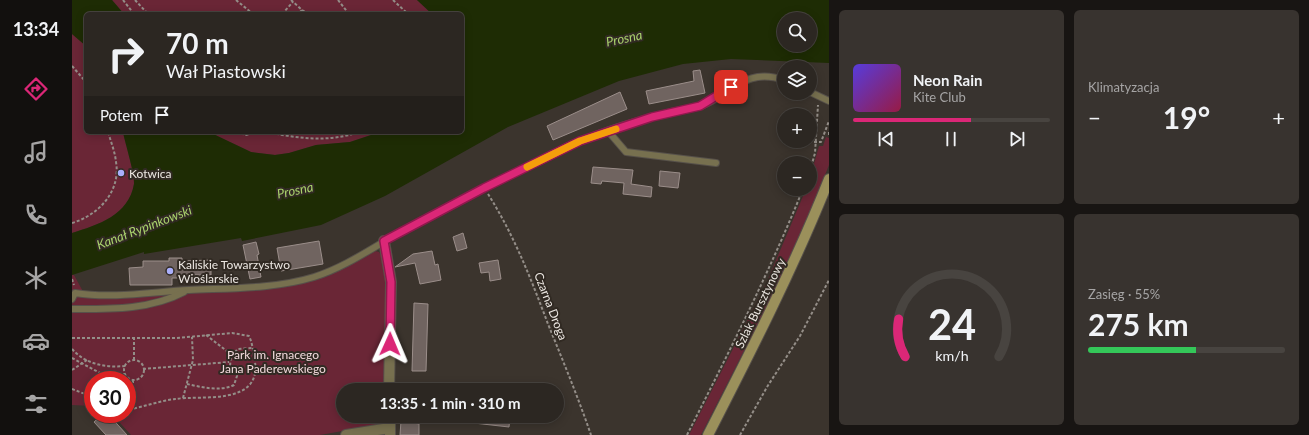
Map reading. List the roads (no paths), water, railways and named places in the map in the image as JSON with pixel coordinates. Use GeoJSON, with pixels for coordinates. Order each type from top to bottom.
{"type":"FeatureCollection","features":[{"type":"Feature","properties":{"kind":"main road","name":"Szlak Bursztynowy"},"geometry":{"type":"LineString","coordinates":[[708,435],[773,307],[796,258],[829,179]]}},
{"type":"Feature","properties":{"kind":"street"},"geometry":{"type":"LineString","coordinates":[[384,241],[391,282],[389,383]]}},
{"type":"Feature","properties":{"kind":"street"},"geometry":{"type":"LineString","coordinates":[[346,435],[390,431]]}},
{"type":"Feature","properties":{"kind":"lane"},"geometry":{"type":"LineString","coordinates":[[72,299],[75,293],[117,294],[188,290],[275,284],[313,278],[342,265],[484,188],[580,141],[652,117],[700,106],[741,81],[751,78],[770,77],[777,78]]}},
{"type":"Feature","properties":{"kind":"lane"},"geometry":{"type":"LineString","coordinates":[[817,95],[829,101]]}},
{"type":"Feature","properties":{"kind":"lane"},"geometry":{"type":"LineString","coordinates":[[608,131],[626,152],[716,163]]}},
{"type":"Feature","properties":{"kind":"lane"},"geometry":{"type":"LineString","coordinates":[[72,309],[123,307],[146,304],[173,298],[188,290]]}},
{"type":"Feature","properties":{"kind":"water"},"geometry":{"type":"Polygon","coordinates":[[[72,0],[112,0],[122,12],[84,12],[84,44],[72,34],[72,0]]]}},
{"type":"Feature","properties":{"kind":"water"},"geometry":{"type":"Polygon","coordinates":[[[417,0],[829,0],[829,63],[817,63],[817,60],[777,61],[731,59],[683,64],[619,81],[508,127],[385,196],[321,225],[242,241],[241,238],[144,254],[144,252],[72,275],[72,233],[102,222],[111,217],[126,204],[131,195],[134,179],[123,134],[213,134],[251,152],[275,155],[289,153],[316,145],[350,142],[374,134],[464,134],[464,12],[430,12],[417,0]]]}},
{"type":"Feature","properties":{"kind":"place","name":"Kotwica"},"geometry":{"type":"Point","coordinates":[121,173]}},
{"type":"Feature","properties":{"kind":"place","name":"Kaliskie Towarzystwo Wioślarskie"},"geometry":{"type":"Point","coordinates":[170,271]}},
{"type":"Feature","properties":{"kind":"water label","name":"Prosna"},"geometry":{"type":"Point","coordinates":[624,38]}},
{"type":"Feature","properties":{"kind":"water label","name":"Prosna"},"geometry":{"type":"Point","coordinates":[295,190]}},
{"type":"Feature","properties":{"kind":"water label","name":"Kanał Rypinkowski"},"geometry":{"type":"Point","coordinates":[144,227]}},
{"type":"Feature","properties":{"kind":"park label","name":"Park im. Ignacego Jana Paderewskiego"},"geometry":{"type":"Point","coordinates":[273,361]}}]}
